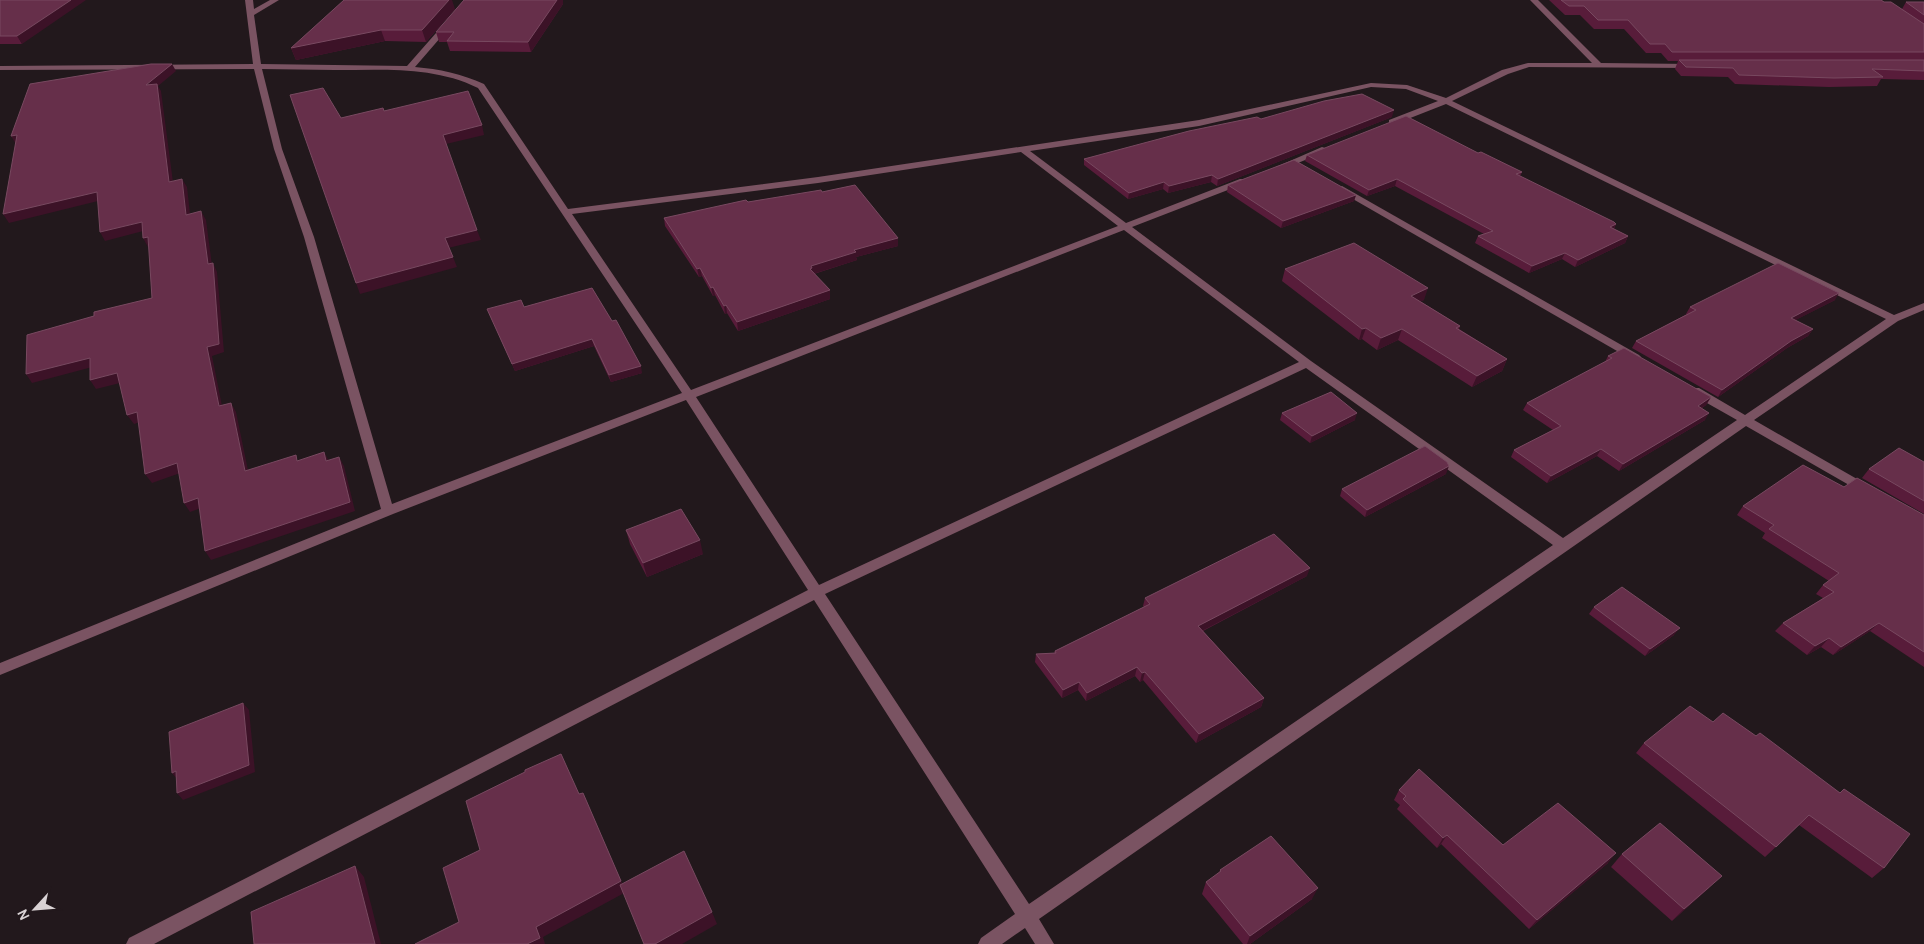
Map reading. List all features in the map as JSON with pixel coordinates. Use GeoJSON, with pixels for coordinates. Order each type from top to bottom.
{"type":"FeatureCollection","features":[{"type":"Feature","properties":{"kind":"street"},"geometry":{"type":"LineString","coordinates":[[249,0],[257,66],[278,149],[309,237],[388,511]]}},
{"type":"Feature","properties":{"kind":"street"},"geometry":{"type":"LineString","coordinates":[[252,14],[275,0]]}},
{"type":"Feature","properties":{"kind":"street"},"geometry":{"type":"LineString","coordinates":[[409,69],[470,0]]}},
{"type":"Feature","properties":{"kind":"street"},"geometry":{"type":"LineString","coordinates":[[1534,0],[1599,66]]}},
{"type":"Feature","properties":{"kind":"street"},"geometry":{"type":"LineString","coordinates":[[0,68],[257,66],[409,69],[455,74],[481,86],[688,394],[1045,944]]}},
{"type":"Feature","properties":{"kind":"street"},"geometry":{"type":"LineString","coordinates":[[1384,126],[1446,100],[1505,72],[1528,66],[1697,66]]}},
{"type":"Feature","properties":{"kind":"street"},"geometry":{"type":"LineString","coordinates":[[565,212],[818,180],[1199,123],[1371,86],[1407,87],[1446,100],[1894,319]]}},
{"type":"Feature","properties":{"kind":"street"},"geometry":{"type":"LineString","coordinates":[[1268,171],[1330,147]]}},
{"type":"Feature","properties":{"kind":"street"},"geometry":{"type":"LineString","coordinates":[[1024,150],[1307,363],[1563,545]]}},
{"type":"Feature","properties":{"kind":"street"},"geometry":{"type":"LineString","coordinates":[[1294,161],[1311,171]]}},
{"type":"Feature","properties":{"kind":"street"},"geometry":{"type":"LineString","coordinates":[[0,669],[388,511],[1250,178]]}},
{"type":"Feature","properties":{"kind":"street"},"geometry":{"type":"LineString","coordinates":[[1328,181],[1644,362]]}},
{"type":"Feature","properties":{"kind":"street"},"geometry":{"type":"LineString","coordinates":[[986,944],[1563,545],[1894,319],[1924,306]]}},
{"type":"Feature","properties":{"kind":"street"},"geometry":{"type":"LineString","coordinates":[[135,944],[817,592],[1307,363]]}},
{"type":"Feature","properties":{"kind":"street"},"geometry":{"type":"LineString","coordinates":[[1686,386],[1873,493]]}},
{"type":"Feature","properties":{"kind":"building"},"geometry":{"type":"Polygon","coordinates":[[[0,0],[71,0],[17,36],[0,36],[0,0]]]}},
{"type":"Feature","properties":{"kind":"building"},"geometry":{"type":"Polygon","coordinates":[[[344,0],[449,0],[422,30],[381,30],[291,48],[344,0]]]}},
{"type":"Feature","properties":{"kind":"building"},"geometry":{"type":"Polygon","coordinates":[[[464,0],[557,0],[528,42],[447,41],[454,32],[436,32],[464,0]]]}},
{"type":"Feature","properties":{"kind":"building"},"geometry":{"type":"Polygon","coordinates":[[[1561,0],[1881,0],[1891,2],[1924,24],[1924,52],[1672,52],[1665,44],[1650,44],[1628,20],[1598,20],[1584,6],[1569,6],[1561,0]]]}},
{"type":"Feature","properties":{"kind":"building"},"geometry":{"type":"Polygon","coordinates":[[[1906,2],[1924,2],[1924,15],[1906,2]]]}},
{"type":"Feature","properties":{"kind":"building"},"geometry":{"type":"Polygon","coordinates":[[[1679,60],[1924,60],[1924,71],[1872,69],[1883,77],[1834,78],[1739,75],[1733,68],[1686,67],[1679,60]]]}},
{"type":"Feature","properties":{"kind":"building"},"geometry":{"type":"Polygon","coordinates":[[[151,64],[172,64],[146,85],[157,84],[169,182],[182,179],[186,215],[201,211],[208,264],[213,263],[219,344],[207,347],[219,406],[231,403],[245,471],[296,455],[297,461],[324,452],[326,461],[339,457],[350,502],[205,551],[198,498],[184,503],[177,463],[145,474],[137,412],[127,415],[117,373],[90,380],[90,358],[26,374],[27,335],[94,316],[94,312],[152,298],[148,237],[143,238],[142,222],[100,232],[97,192],[3,214],[17,135],[11,136],[30,84],[151,64]]]}},
{"type":"Feature","properties":{"kind":"building"},"geometry":{"type":"Polygon","coordinates":[[[323,88],[341,118],[383,108],[384,111],[468,91],[482,125],[443,135],[477,230],[445,238],[453,257],[356,283],[290,95],[323,88]]]}},
{"type":"Feature","properties":{"kind":"building"},"geometry":{"type":"Polygon","coordinates":[[[1362,94],[1394,110],[1218,179],[1212,175],[1169,186],[1164,182],[1129,193],[1084,159],[1189,131],[1257,117],[1261,119],[1324,101],[1362,94]]]}},
{"type":"Feature","properties":{"kind":"building"},"geometry":{"type":"Polygon","coordinates":[[[1406,116],[1478,153],[1481,152],[1522,172],[1516,174],[1614,222],[1616,224],[1610,227],[1628,236],[1578,260],[1565,253],[1532,266],[1478,236],[1493,231],[1397,179],[1369,190],[1307,155],[1406,116]]]}},
{"type":"Feature","properties":{"kind":"building"},"geometry":{"type":"Polygon","coordinates":[[[1294,160],[1356,195],[1283,221],[1228,185],[1294,160]]]}},
{"type":"Feature","properties":{"kind":"building"},"geometry":{"type":"Polygon","coordinates":[[[855,185],[898,238],[854,250],[856,252],[811,266],[812,268],[810,269],[830,290],[737,322],[726,305],[724,306],[713,287],[711,288],[700,268],[697,269],[664,218],[746,200],[748,202],[821,190],[822,192],[855,185]]]}},
{"type":"Feature","properties":{"kind":"building"},"geometry":{"type":"Polygon","coordinates":[[[1354,243],[1428,288],[1411,296],[1460,326],[1456,328],[1507,359],[1477,376],[1402,329],[1381,338],[1366,328],[1362,329],[1285,269],[1354,243]]]}},
{"type":"Feature","properties":{"kind":"building"},"geometry":{"type":"Polygon","coordinates":[[[1778,263],[1839,293],[1791,318],[1813,329],[1791,341],[1722,390],[1636,341],[1696,310],[1690,307],[1778,263]]]}},
{"type":"Feature","properties":{"kind":"building"},"geometry":{"type":"Polygon","coordinates":[[[592,288],[612,321],[616,320],[641,366],[609,375],[592,339],[512,364],[487,309],[521,300],[524,307],[592,288]]]}},
{"type":"Feature","properties":{"kind":"building"},"geometry":{"type":"Polygon","coordinates":[[[1624,348],[1711,397],[1698,406],[1709,413],[1623,464],[1601,449],[1551,476],[1514,450],[1561,426],[1527,403],[1612,358],[1608,356],[1624,348]]]}},
{"type":"Feature","properties":{"kind":"building"},"geometry":{"type":"Polygon","coordinates":[[[1331,392],[1357,413],[1312,436],[1282,413],[1331,392]]]}},
{"type":"Feature","properties":{"kind":"building"},"geometry":{"type":"Polygon","coordinates":[[[1425,446],[1447,462],[1449,466],[1367,510],[1342,489],[1425,446]]]}},
{"type":"Feature","properties":{"kind":"building"},"geometry":{"type":"Polygon","coordinates":[[[1899,448],[1924,462],[1924,501],[1869,469],[1899,448]]]}},
{"type":"Feature","properties":{"kind":"building"},"geometry":{"type":"Polygon","coordinates":[[[1803,465],[1844,487],[1857,478],[1924,515],[1924,652],[1879,623],[1841,647],[1829,638],[1815,646],[1783,623],[1834,592],[1823,585],[1839,573],[1769,529],[1774,525],[1743,506],[1803,465]]]}},
{"type":"Feature","properties":{"kind":"building"},"geometry":{"type":"Polygon","coordinates":[[[681,509],[700,540],[643,563],[626,530],[681,509]]]}},
{"type":"Feature","properties":{"kind":"building"},"geometry":{"type":"Polygon","coordinates":[[[1274,534],[1310,568],[1198,626],[1264,698],[1199,734],[1145,672],[1142,673],[1137,667],[1087,693],[1079,682],[1063,690],[1036,654],[1056,653],[1055,651],[1150,604],[1145,598],[1274,534]]]}},
{"type":"Feature","properties":{"kind":"building"},"geometry":{"type":"Polygon","coordinates":[[[1622,587],[1680,628],[1650,649],[1594,607],[1622,587]]]}},
{"type":"Feature","properties":{"kind":"building"},"geometry":{"type":"Polygon","coordinates":[[[243,703],[249,765],[177,793],[176,771],[172,773],[169,732],[243,703]]]}},
{"type":"Feature","properties":{"kind":"building"},"geometry":{"type":"Polygon","coordinates":[[[1690,706],[1713,722],[1723,713],[1756,736],[1760,733],[1840,793],[1844,789],[1910,834],[1884,868],[1809,815],[1776,847],[1644,743],[1690,706]]]}},
{"type":"Feature","properties":{"kind":"building"},"geometry":{"type":"Polygon","coordinates":[[[561,754],[579,794],[583,793],[621,881],[536,927],[540,938],[527,944],[415,944],[459,922],[443,868],[480,850],[466,801],[525,772],[525,770],[561,754]]]}},
{"type":"Feature","properties":{"kind":"building"},"geometry":{"type":"Polygon","coordinates":[[[1419,769],[1503,845],[1558,803],[1616,853],[1537,920],[1447,835],[1443,838],[1403,799],[1406,796],[1399,790],[1419,769]]]}},
{"type":"Feature","properties":{"kind":"building"},"geometry":{"type":"Polygon","coordinates":[[[1660,823],[1722,876],[1684,909],[1622,854],[1660,823]]]}},
{"type":"Feature","properties":{"kind":"building"},"geometry":{"type":"Polygon","coordinates":[[[1271,836],[1318,888],[1250,936],[1206,882],[1220,870],[1271,836]]]}},
{"type":"Feature","properties":{"kind":"building"},"geometry":{"type":"Polygon","coordinates":[[[684,851],[712,912],[655,944],[644,944],[620,885],[684,851]]]}},
{"type":"Feature","properties":{"kind":"building"},"geometry":{"type":"Polygon","coordinates":[[[355,866],[375,944],[254,944],[251,912],[355,866]]]}}]}
